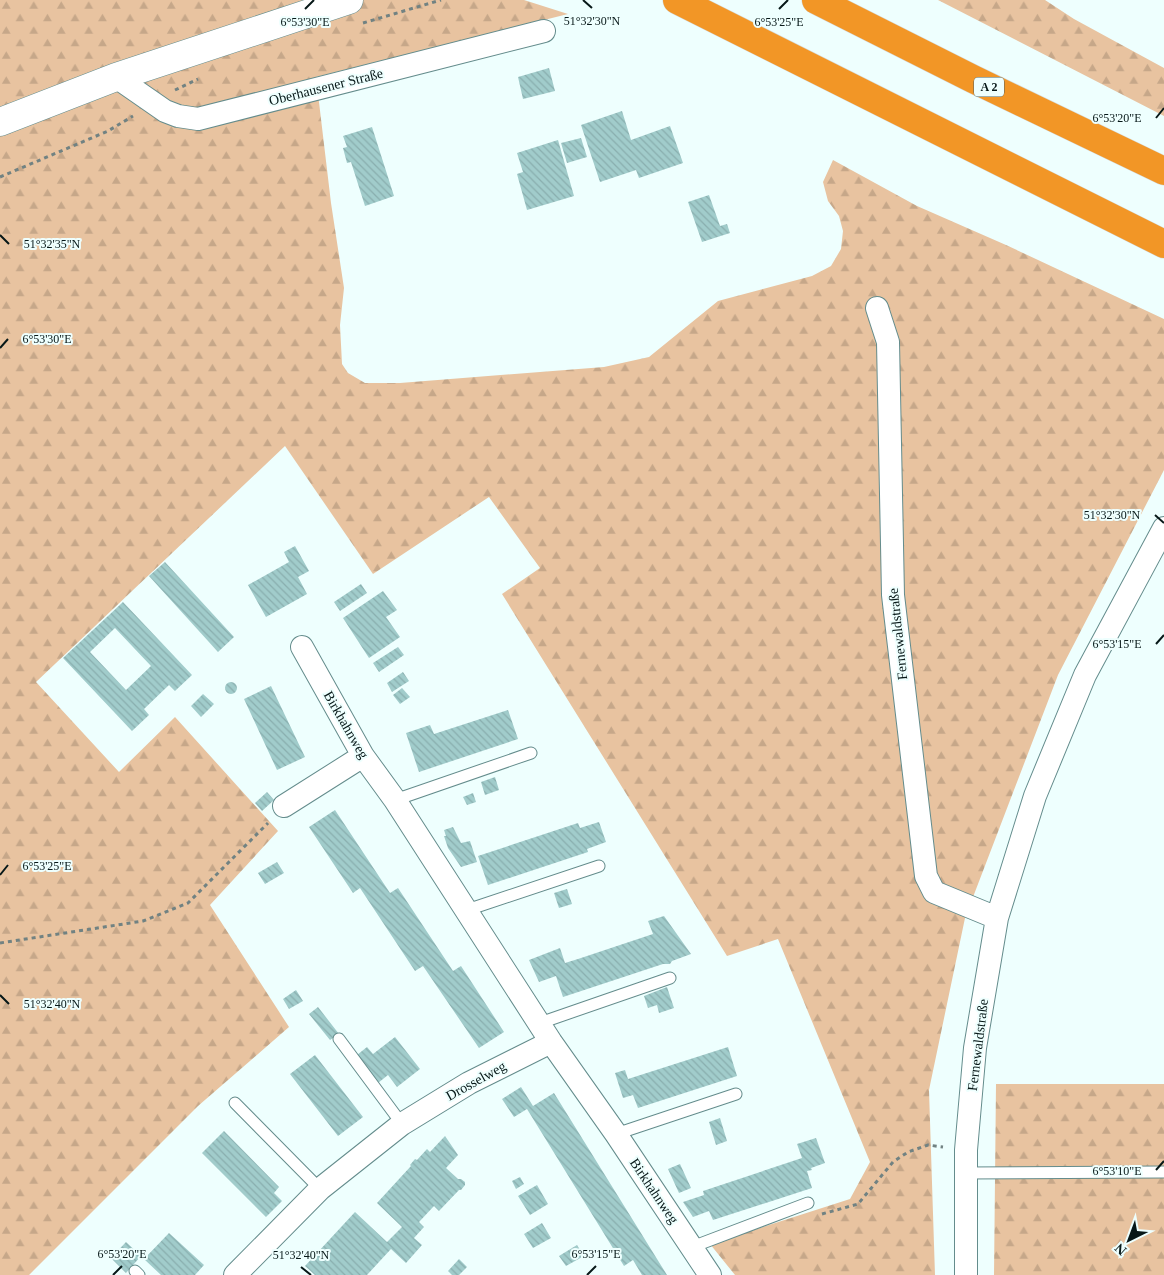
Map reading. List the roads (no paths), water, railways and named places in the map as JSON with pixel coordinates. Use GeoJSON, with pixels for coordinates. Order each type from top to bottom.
{"type":"FeatureCollection","features":[{"type":"Feature","properties":{"kind":"highway"},"geometry":{"type":"LineString","coordinates":[[677,0],[1164,244]]}},
{"type":"Feature","properties":{"kind":"highway","name":"A 2"},"geometry":{"type":"LineString","coordinates":[[816,0],[982,84],[1164,171]]}},
{"type":"Feature","properties":{"kind":"main road"},"geometry":{"type":"LineString","coordinates":[[0,122],[116,77],[354,12]]}},
{"type":"Feature","properties":{"kind":"street","name":"Oberhausener Straße"},"geometry":{"type":"LineString","coordinates":[[116,77],[165,111],[178,116],[198,119],[544,31]]}},
{"type":"Feature","properties":{"kind":"street","name":"Fernewaldstraße"},"geometry":{"type":"LineString","coordinates":[[877,308],[888,342],[893,595],[926,876],[934,892],[997,918]]}},
{"type":"Feature","properties":{"kind":"street","name":"Fernewaldstraße"},"geometry":{"type":"LineString","coordinates":[[966,1275],[966,1150],[975,1048],[997,918],[1035,796],[1085,675],[1164,528]]}},
{"type":"Feature","properties":{"kind":"street","name":"Birkhahnweg"},"geometry":{"type":"LineString","coordinates":[[302,647],[363,756],[395,800],[551,1042],[616,1134],[710,1275]]}},
{"type":"Feature","properties":{"kind":"street"},"geometry":{"type":"LineString","coordinates":[[284,806],[363,756]]}},
{"type":"Feature","properties":{"kind":"street","name":"Drosselweg"},"geometry":{"type":"LineString","coordinates":[[235,1275],[320,1189],[402,1124],[469,1083],[551,1042]]}},
{"type":"Feature","properties":{"kind":"lane"},"geometry":{"type":"LineString","coordinates":[[395,800],[531,753]]}},
{"type":"Feature","properties":{"kind":"lane"},"geometry":{"type":"LineString","coordinates":[[467,910],[599,866]]}},
{"type":"Feature","properties":{"kind":"lane"},"geometry":{"type":"LineString","coordinates":[[540,1023],[670,978]]}},
{"type":"Feature","properties":{"kind":"lane"},"geometry":{"type":"LineString","coordinates":[[339,1039],[402,1124]]}},
{"type":"Feature","properties":{"kind":"lane"},"geometry":{"type":"LineString","coordinates":[[616,1134],[736,1094]]}},
{"type":"Feature","properties":{"kind":"lane"},"geometry":{"type":"LineString","coordinates":[[236,1103],[320,1189]]}},
{"type":"Feature","properties":{"kind":"lane"},"geometry":{"type":"LineString","coordinates":[[965,1173],[1164,1172]]}},
{"type":"Feature","properties":{"kind":"lane"},"geometry":{"type":"LineString","coordinates":[[692,1247],[808,1203]]}}]}
